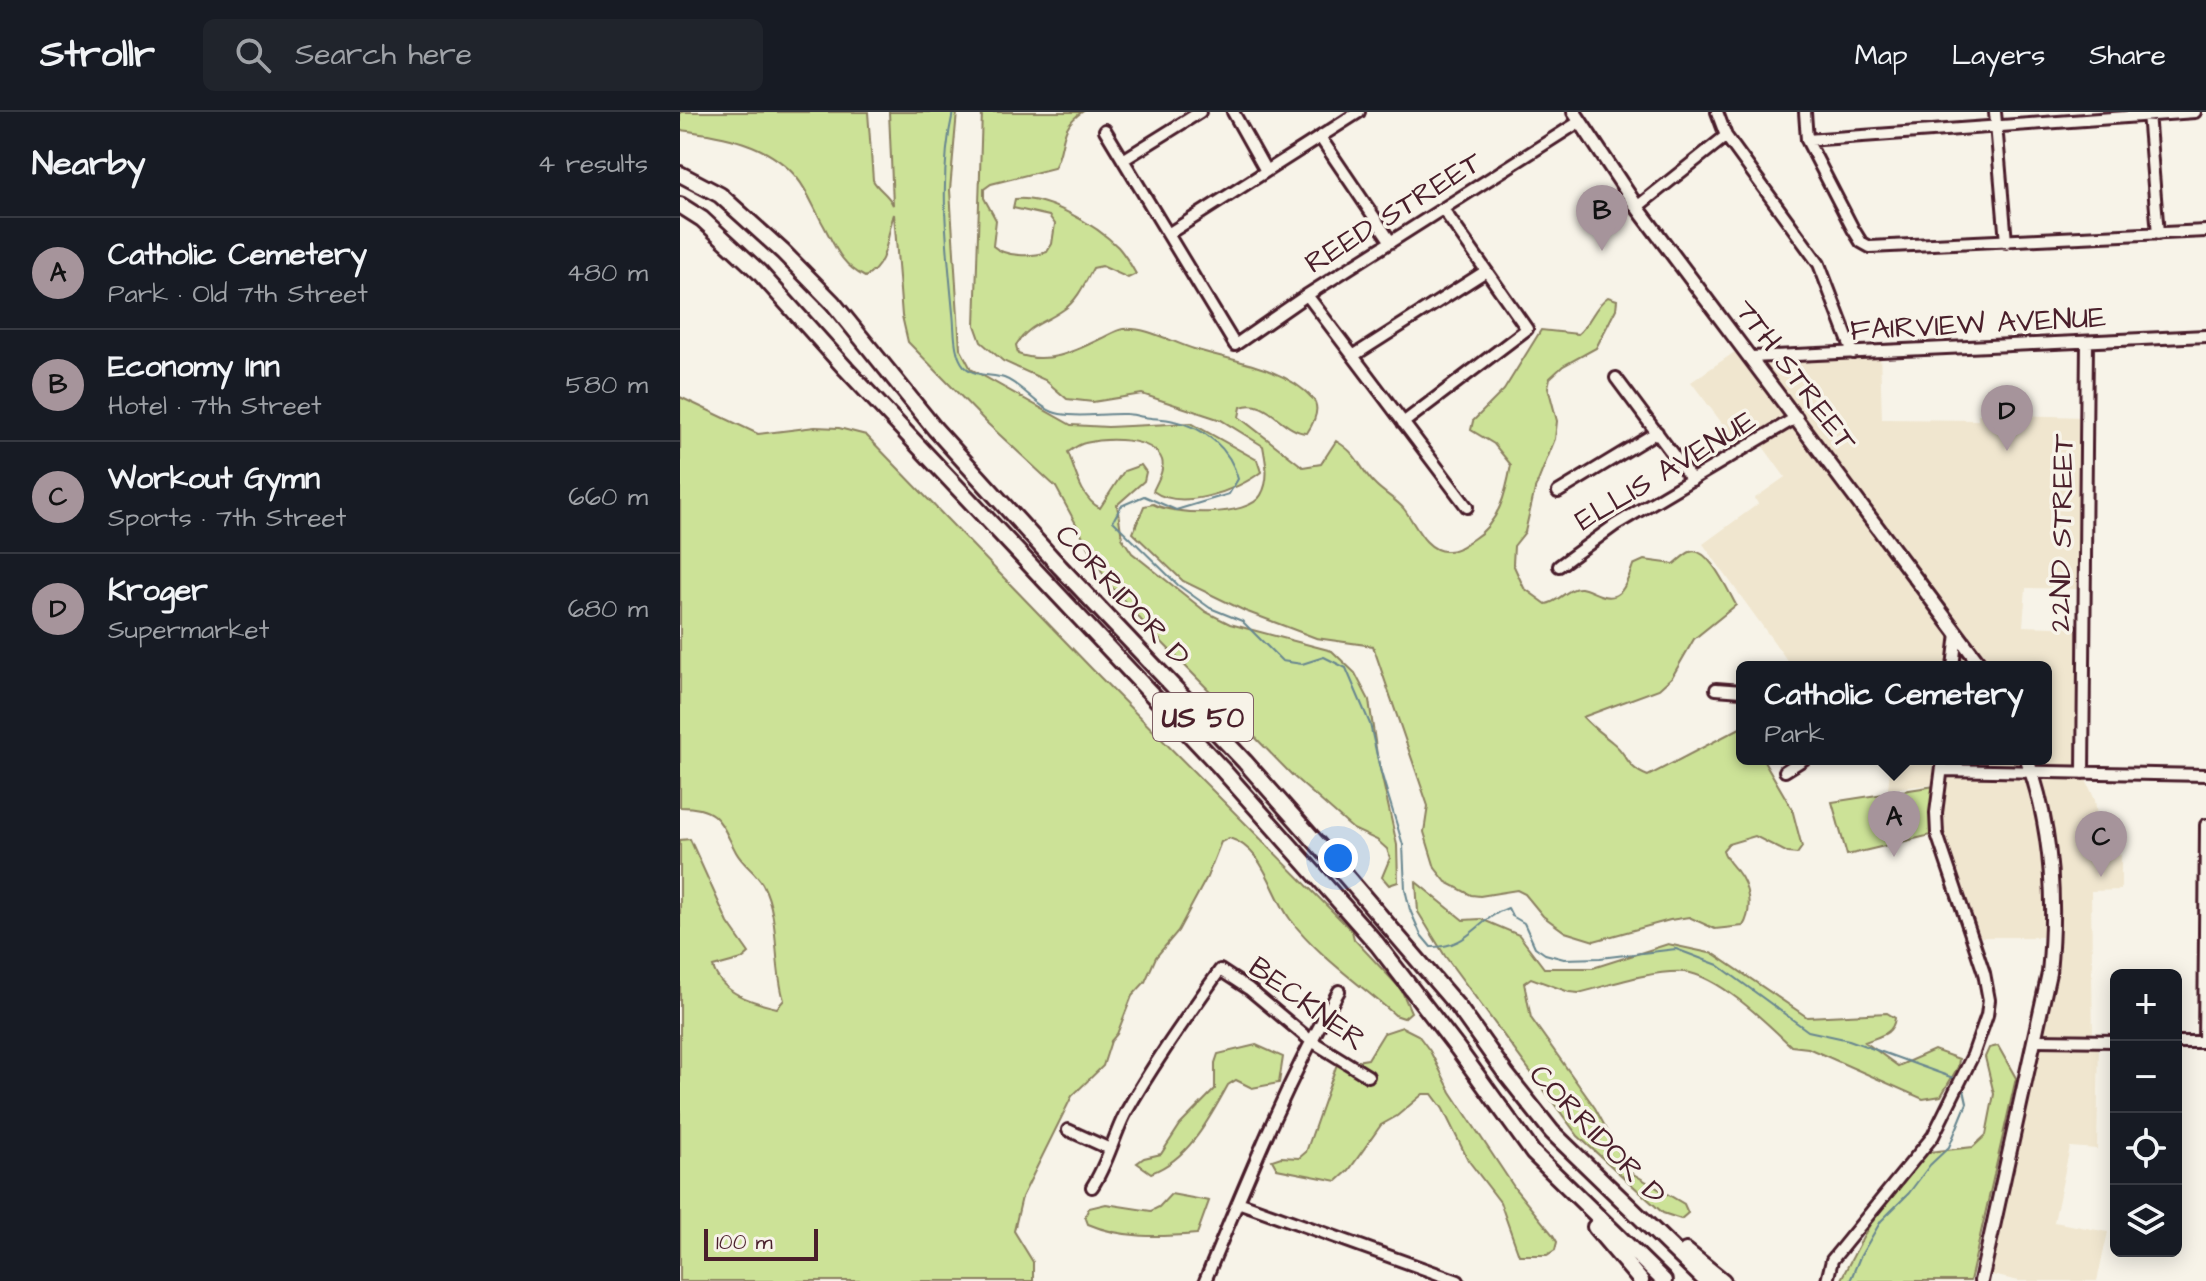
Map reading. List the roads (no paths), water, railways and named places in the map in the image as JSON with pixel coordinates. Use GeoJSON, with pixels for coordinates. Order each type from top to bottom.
{"type":"FeatureCollection","features":[{"type":"Feature","properties":{"kind":"highway","name":"CORRIDOR D"},"geometry":{"type":"LineString","coordinates":[[680,174],[720,195],[833,303],[935,429],[1060,567],[1245,762],[1345,875],[1459,1008],[1552,1132],[1706,1281]]}},
{"type":"Feature","properties":{"kind":"highway","name":"CORRIDOR D"},"geometry":{"type":"LineString","coordinates":[[680,205],[702,219],[759,272],[856,381],[1221,768],[1377,944],[1533,1153],[1664,1281]]}},
{"type":"Feature","properties":{"kind":"highway"},"geometry":{"type":"LineString","coordinates":[[1533,1153],[1641,1281]]}},
{"type":"Feature","properties":{"kind":"highway"},"geometry":{"type":"LineString","coordinates":[[1628,1206],[1723,1281]]}},
{"type":"Feature","properties":{"kind":"main road","name":"7TH STREET"},"geometry":{"type":"LineString","coordinates":[[1576,117],[1637,207],[1978,661]]}},
{"type":"Feature","properties":{"kind":"main road"},"geometry":{"type":"LineString","coordinates":[[1981,1281],[2049,973],[2052,886],[2047,839],[2029,765]]}},
{"type":"Feature","properties":{"kind":"street"},"geometry":{"type":"LineString","coordinates":[[1123,160],[1200,112]]}},
{"type":"Feature","properties":{"kind":"street"},"geometry":{"type":"LineString","coordinates":[[1233,112],[1266,171]]}},
{"type":"Feature","properties":{"kind":"street"},"geometry":{"type":"LineString","coordinates":[[1105,130],[1168,234],[1359,112]]}},
{"type":"Feature","properties":{"kind":"street"},"geometry":{"type":"LineString","coordinates":[[1717,112],[1726,136],[1818,262],[1853,353]]}},
{"type":"Feature","properties":{"kind":"street"},"geometry":{"type":"LineString","coordinates":[[1805,112],[1807,140],[1861,242],[1870,247],[2206,231]]}},
{"type":"Feature","properties":{"kind":"street"},"geometry":{"type":"LineString","coordinates":[[1995,112],[2006,242]]}},
{"type":"Feature","properties":{"kind":"street"},"geometry":{"type":"LineString","coordinates":[[1807,140],[2195,112]]}},
{"type":"Feature","properties":{"kind":"street"},"geometry":{"type":"LineString","coordinates":[[2148,114],[2158,234]]}},
{"type":"Feature","properties":{"kind":"street","name":"REED STREET"},"geometry":{"type":"LineString","coordinates":[[1168,234],[1235,345],[1307,295],[1443,209],[1576,117]]}},
{"type":"Feature","properties":{"kind":"street"},"geometry":{"type":"LineString","coordinates":[[1637,207],[1726,136]]}},
{"type":"Feature","properties":{"kind":"street"},"geometry":{"type":"LineString","coordinates":[[1320,137],[1391,242]]}},
{"type":"Feature","properties":{"kind":"street"},"geometry":{"type":"LineString","coordinates":[[1403,423],[1527,329],[1443,209]]}},
{"type":"Feature","properties":{"kind":"street"},"geometry":{"type":"LineString","coordinates":[[1353,356],[1486,271]]}},
{"type":"Feature","properties":{"kind":"street"},"geometry":{"type":"LineString","coordinates":[[1307,295],[1467,507]]}},
{"type":"Feature","properties":{"kind":"street","name":"FAIRVIEW AVENUE"},"geometry":{"type":"LineString","coordinates":[[1752,357],[2206,336]]}},
{"type":"Feature","properties":{"kind":"street","name":"22ND STREET"},"geometry":{"type":"LineString","coordinates":[[2083,773],[2087,342]]}},
{"type":"Feature","properties":{"kind":"street"},"geometry":{"type":"LineString","coordinates":[[1616,378],[1692,480]]}},
{"type":"Feature","properties":{"kind":"street","name":"ELLIS AVENUE"},"geometry":{"type":"LineString","coordinates":[[1559,566],[1615,525],[1797,417]]}},
{"type":"Feature","properties":{"kind":"street"},"geometry":{"type":"LineString","coordinates":[[1558,492],[1657,432]]}},
{"type":"Feature","properties":{"kind":"street"},"geometry":{"type":"LineString","coordinates":[[1954,661],[1957,633]]}},
{"type":"Feature","properties":{"kind":"street"},"geometry":{"type":"LineString","coordinates":[[1716,689],[1736,691]]}},
{"type":"Feature","properties":{"kind":"street"},"geometry":{"type":"LineString","coordinates":[[1785,771],[1794,765]]}},
{"type":"Feature","properties":{"kind":"street"},"geometry":{"type":"LineString","coordinates":[[1827,1281],[1832,1260],[1933,1136],[1983,1030],[1989,1000],[1984,973],[1937,834],[1936,813],[1942,765],[2032,772],[2206,775]]}},
{"type":"Feature","properties":{"kind":"street"},"geometry":{"type":"LineString","coordinates":[[2182,1042],[2205,1042],[2206,825]]}},
{"type":"Feature","properties":{"kind":"street","name":"BECKNER"},"geometry":{"type":"LineString","coordinates":[[1110,1149],[1125,1116],[1164,1050],[1220,970],[1249,989],[1310,1040],[1368,1076]]}},
{"type":"Feature","properties":{"kind":"street"},"geometry":{"type":"LineString","coordinates":[[1205,1281],[1284,1094],[1310,1040],[1339,991]]}},
{"type":"Feature","properties":{"kind":"street"},"geometry":{"type":"LineString","coordinates":[[2035,1040],[2110,1041]]}},
{"type":"Feature","properties":{"kind":"street"},"geometry":{"type":"LineString","coordinates":[[1068,1130],[1110,1149],[1100,1176],[1092,1187]]}},
{"type":"Feature","properties":{"kind":"street"},"geometry":{"type":"LineString","coordinates":[[1238,1202],[1458,1281]]}},
{"type":"Feature","properties":{"kind":"waterway"},"geometry":{"type":"LineString","coordinates":[[953,112],[948,137],[945,212],[955,341],[960,361],[973,372],[1011,381],[1052,412],[1076,416],[1128,414],[1170,420],[1206,434],[1222,449],[1238,479],[1229,494],[1176,510],[1144,496],[1121,506],[1113,521],[1178,585],[1210,608],[1242,621],[1282,661],[1302,664],[1324,657],[1346,668],[1370,724],[1403,845],[1405,889],[1410,910],[1421,935],[1431,947],[1455,943],[1508,908],[1512,916],[1524,923],[1535,947],[1545,954],[1564,959],[1676,949],[1718,965],[1808,1031],[1849,1040],[1956,1079]]}},
{"type":"Feature","properties":{"kind":"waterway"},"geometry":{"type":"LineString","coordinates":[[1850,1281],[1881,1221],[1949,1147],[1967,1103],[1963,1085]]}},
{"type":"Feature","properties":{"kind":"place","name":"Economy Inn"},"geometry":{"type":"Point","coordinates":[1602,251]}},
{"type":"Feature","properties":{"kind":"place","name":"Kroger"},"geometry":{"type":"Point","coordinates":[2007,451]}},
{"type":"Feature","properties":{"kind":"place","name":"Catholic Cemetery"},"geometry":{"type":"Point","coordinates":[1894,857]}},
{"type":"Feature","properties":{"kind":"place","name":"Workout Gymn"},"geometry":{"type":"Point","coordinates":[2101,877]}}]}
